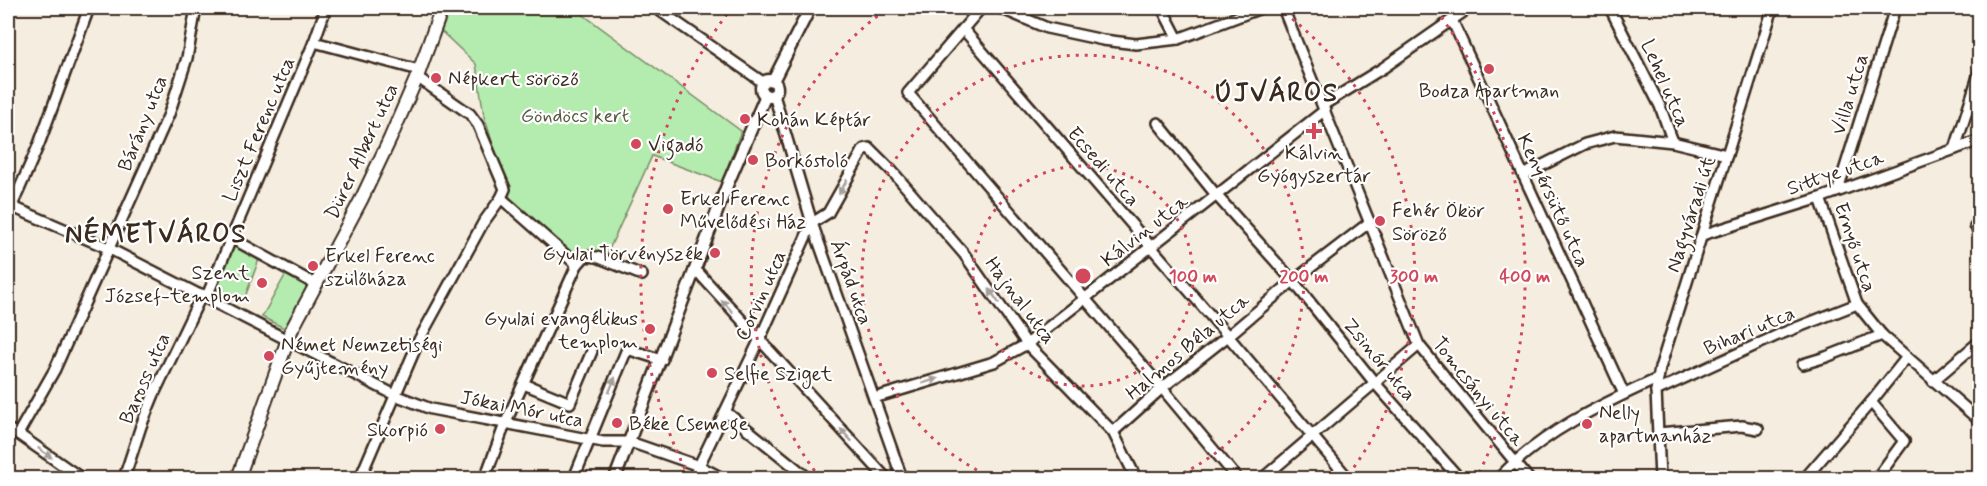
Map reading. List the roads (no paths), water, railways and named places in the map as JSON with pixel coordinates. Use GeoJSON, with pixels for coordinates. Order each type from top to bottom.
{"type":"FeatureCollection","features":[{"type":"Feature","properties":{"kind":"main road","name":"Dürer Albert utca"},"geometry":{"type":"LineString","coordinates":[[238,478],[288,339],[361,200],[418,74],[442,8]]}},
{"type":"Feature","properties":{"kind":"street"},"geometry":{"type":"LineString","coordinates":[[9,209],[39,144],[89,8]]}},
{"type":"Feature","properties":{"kind":"street","name":"Bárány utca"},"geometry":{"type":"LineString","coordinates":[[18,434],[55,369],[169,114],[188,58],[196,8]]}},
{"type":"Feature","properties":{"kind":"street","name":"Liszt Ferenc utca"},"geometry":{"type":"LineString","coordinates":[[204,295],[231,238],[314,42],[326,8]]}},
{"type":"Feature","properties":{"kind":"street"},"geometry":{"type":"LineString","coordinates":[[656,8],[768,82]]}},
{"type":"Feature","properties":{"kind":"street"},"geometry":{"type":"LineString","coordinates":[[615,478],[728,183],[770,98],[762,90],[810,8]]}},
{"type":"Feature","properties":{"kind":"street"},"geometry":{"type":"LineString","coordinates":[[981,8],[908,93],[1237,478]]}},
{"type":"Feature","properties":{"kind":"street"},"geometry":{"type":"LineString","coordinates":[[1000,8],[1047,28],[1103,40],[1136,44],[1178,39],[1261,8]]}},
{"type":"Feature","properties":{"kind":"street"},"geometry":{"type":"LineString","coordinates":[[1162,8],[1178,39]]}},
{"type":"Feature","properties":{"kind":"street","name":"Tomcsányi utca"},"geometry":{"type":"LineString","coordinates":[[1283,8],[1419,345],[1528,478]]}},
{"type":"Feature","properties":{"kind":"street","name":"Kálvin utca"},"geometry":{"type":"LineString","coordinates":[[874,398],[994,362],[1027,344],[1217,196],[1324,108],[1470,8]]}},
{"type":"Feature","properties":{"kind":"street","name":"Lehel utca"},"geometry":{"type":"LineString","coordinates":[[1610,8],[1660,106],[1672,142]]}},
{"type":"Feature","properties":{"kind":"street","name":"Nagyváradi út"},"geometry":{"type":"LineString","coordinates":[[1660,478],[1657,380],[1773,8]]}},
{"type":"Feature","properties":{"kind":"street","name":"Villa utca"},"geometry":{"type":"LineString","coordinates":[[1838,190],[1895,8]]}},
{"type":"Feature","properties":{"kind":"street","name":"Kenyérsütő utca"},"geometry":{"type":"LineString","coordinates":[[1452,20],[1624,394]]}},
{"type":"Feature","properties":{"kind":"street","name":"Ecsedi utca"},"geometry":{"type":"LineString","coordinates":[[963,29],[1348,478]]}},
{"type":"Feature","properties":{"kind":"street"},"geometry":{"type":"LineString","coordinates":[[314,42],[418,74],[470,114],[478,125],[505,189],[483,223],[419,340],[360,478]]}},
{"type":"Feature","properties":{"kind":"street"},"geometry":{"type":"LineString","coordinates":[[1955,149],[1980,70]]}},
{"type":"Feature","properties":{"kind":"street","name":"Árpád utca"},"geometry":{"type":"LineString","coordinates":[[770,98],[902,478]]}},
{"type":"Feature","properties":{"kind":"street","name":"Zsinór utca"},"geometry":{"type":"LineString","coordinates":[[1158,123],[1217,196],[1293,281],[1374,382],[1459,478]]}},
{"type":"Feature","properties":{"kind":"street"},"geometry":{"type":"LineString","coordinates":[[1523,174],[1585,144],[1615,136],[1672,142],[1727,155]]}},
{"type":"Feature","properties":{"kind":"street","name":"Sittye utca"},"geometry":{"type":"LineString","coordinates":[[1702,235],[1820,198],[1980,140]]}},
{"type":"Feature","properties":{"kind":"street","name":"Hajnal utca"},"geometry":{"type":"LineString","coordinates":[[812,223],[828,213],[864,149],[869,148],[964,254],[1027,344],[1113,432],[1136,478]]}},
{"type":"Feature","properties":{"kind":"street"},"geometry":{"type":"LineString","coordinates":[[501,198],[577,265]]}},
{"type":"Feature","properties":{"kind":"street","name":"Ernyő utca"},"geometry":{"type":"LineString","coordinates":[[1820,198],[1857,304],[1882,335],[1980,421]]}},
{"type":"Feature","properties":{"kind":"street","name":"Jókai Mór utca"},"geometry":{"type":"LineString","coordinates":[[9,209],[108,248],[204,295],[395,395],[431,409],[590,440],[630,442],[699,466],[722,478]]}},
{"type":"Feature","properties":{"kind":"street","name":"Halmos Béla utca"},"geometry":{"type":"LineString","coordinates":[[1113,432],[1162,388],[1293,281],[1370,222]]}},
{"type":"Feature","properties":{"kind":"street","name":"Corvin utca"},"geometry":{"type":"LineString","coordinates":[[693,478],[726,412],[812,223]]}},
{"type":"Feature","properties":{"kind":"street"},"geometry":{"type":"LineString","coordinates":[[231,238],[317,285]]}},
{"type":"Feature","properties":{"kind":"street"},"geometry":{"type":"LineString","coordinates":[[485,478],[505,424],[577,265],[585,256],[597,257],[642,275]]}},
{"type":"Feature","properties":{"kind":"street"},"geometry":{"type":"LineString","coordinates":[[696,270],[886,478]]}},
{"type":"Feature","properties":{"kind":"street","name":"Baross utca"},"geometry":{"type":"LineString","coordinates":[[124,478],[154,394],[204,295]]}},
{"type":"Feature","properties":{"kind":"street","name":"Bihari utca"},"geometry":{"type":"LineString","coordinates":[[1656,390],[1857,304]]}},
{"type":"Feature","properties":{"kind":"street"},"geometry":{"type":"LineString","coordinates":[[1803,364],[1882,335]]}},
{"type":"Feature","properties":{"kind":"street"},"geometry":{"type":"LineString","coordinates":[[1933,381],[1980,341]]}},
{"type":"Feature","properties":{"kind":"street"},"geometry":{"type":"LineString","coordinates":[[1263,478],[1419,345]]}},
{"type":"Feature","properties":{"kind":"street"},"geometry":{"type":"LineString","coordinates":[[574,478],[627,349],[662,360]]}},
{"type":"Feature","properties":{"kind":"street"},"geometry":{"type":"LineString","coordinates":[[524,384],[570,403],[592,351]]}},
{"type":"Feature","properties":{"kind":"street"},"geometry":{"type":"LineString","coordinates":[[1804,478],[1871,402],[1906,357]]}},
{"type":"Feature","properties":{"kind":"street"},"geometry":{"type":"LineString","coordinates":[[1499,478],[1555,430],[1624,394],[1657,380]]}},
{"type":"Feature","properties":{"kind":"street"},"geometry":{"type":"LineString","coordinates":[[1871,402],[1904,441],[1877,478]]}},
{"type":"Feature","properties":{"kind":"street"},"geometry":{"type":"LineString","coordinates":[[726,412],[808,478]]}},
{"type":"Feature","properties":{"kind":"street"},"geometry":{"type":"LineString","coordinates":[[1658,433],[1742,426],[1758,429]]}},
{"type":"Feature","properties":{"kind":"street"},"geometry":{"type":"LineString","coordinates":[[8,429],[81,478]]}},
{"type":"Feature","properties":{"kind":"place","name":"Bodza Apartman"},"geometry":{"type":"Point","coordinates":[1489,69]}},
{"type":"Feature","properties":{"kind":"place","name":"Népkert söröző"},"geometry":{"type":"Point","coordinates":[436,78]}},
{"type":"Feature","properties":{"kind":"place","name":"Kohán Képtár"},"geometry":{"type":"Point","coordinates":[745,119]}},
{"type":"Feature","properties":{"kind":"place","name":"Kálvin Gyógyszertár"},"geometry":{"type":"Point","coordinates":[1314,131]}},
{"type":"Feature","properties":{"kind":"place","name":"Vigadó"},"geometry":{"type":"Point","coordinates":[636,144]}},
{"type":"Feature","properties":{"kind":"place","name":"Borkóstoló"},"geometry":{"type":"Point","coordinates":[753,160]}},
{"type":"Feature","properties":{"kind":"place","name":"Erkel Ferenc Művelődési Ház"},"geometry":{"type":"Point","coordinates":[668,209]}},
{"type":"Feature","properties":{"kind":"place","name":"Fehér Ökör Söröző"},"geometry":{"type":"Point","coordinates":[1380,221]}},
{"type":"Feature","properties":{"kind":"place","name":"Gyulai Törvényszék"},"geometry":{"type":"Point","coordinates":[715,253]}},
{"type":"Feature","properties":{"kind":"place","name":"Erkel Ferenc szülőháza"},"geometry":{"type":"Point","coordinates":[313,266]}},
{"type":"Feature","properties":{"kind":"place","name":"Szent József-templom"},"geometry":{"type":"Point","coordinates":[262,283]}},
{"type":"Feature","properties":{"kind":"place","name":"Gyulai evangélikus templom"},"geometry":{"type":"Point","coordinates":[650,329]}},
{"type":"Feature","properties":{"kind":"place","name":"Német Nemzetiségi Gyűjtemény"},"geometry":{"type":"Point","coordinates":[269,356]}},
{"type":"Feature","properties":{"kind":"place","name":"Selfie Sziget"},"geometry":{"type":"Point","coordinates":[712,373]}},
{"type":"Feature","properties":{"kind":"place","name":"Béke Csemege"},"geometry":{"type":"Point","coordinates":[617,423]}},
{"type":"Feature","properties":{"kind":"place","name":"Nelly apartmanház"},"geometry":{"type":"Point","coordinates":[1587,424]}},
{"type":"Feature","properties":{"kind":"place","name":"Skorpió"},"geometry":{"type":"Point","coordinates":[440,429]}},
{"type":"Feature","properties":{"kind":"district","name":"ÚJVÁROS"},"geometry":{"type":"Point","coordinates":[1276,92]}},
{"type":"Feature","properties":{"kind":"district","name":"NÉMETVÁROS"},"geometry":{"type":"Point","coordinates":[156,233]}},
{"type":"Feature","properties":{"kind":"park label","name":"Göndöcs kert"},"geometry":{"type":"Point","coordinates":[575,115]}}]}
